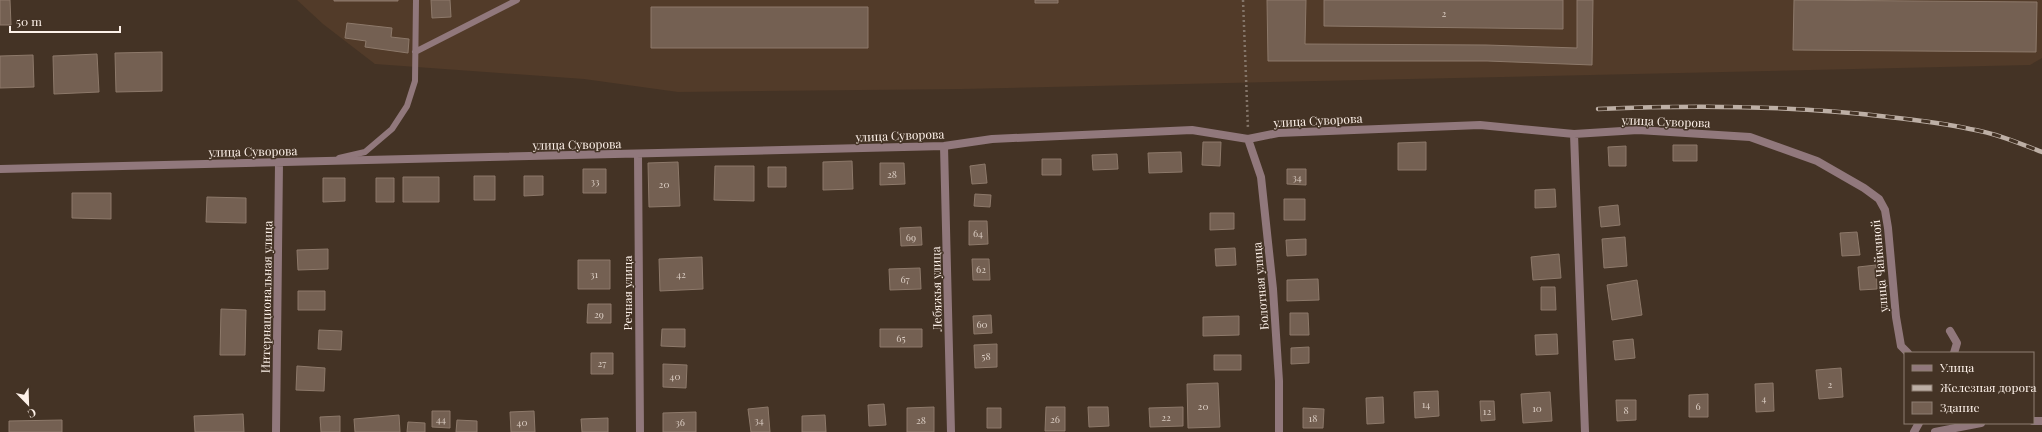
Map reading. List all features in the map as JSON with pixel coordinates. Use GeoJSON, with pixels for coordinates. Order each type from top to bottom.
{"type":"FeatureCollection","features":[{"type":"Feature","properties":{"kind":"street","name":"улица Суворова"},"geometry":{"type":"LineString","coordinates":[[0,169],[944,146],[992,139],[1192,130],[1248,140],[1278,133],[1480,124],[1574,134],[1638,130],[1750,137],[1796,154]]}},
{"type":"Feature","properties":{"kind":"street"},"geometry":{"type":"LineString","coordinates":[[1574,134],[1585,432]]}},
{"type":"Feature","properties":{"kind":"street","name":"Болотная улица"},"geometry":{"type":"LineString","coordinates":[[1248,140],[1260,177],[1273,289],[1279,382],[1279,432]]}},
{"type":"Feature","properties":{"kind":"street","name":"Лебяжья улица"},"geometry":{"type":"LineString","coordinates":[[944,146],[951,432]]}},
{"type":"Feature","properties":{"kind":"street","name":"Речная улица"},"geometry":{"type":"LineString","coordinates":[[638,154],[640,432]]}},
{"type":"Feature","properties":{"kind":"street","name":"улица Чайкиной"},"geometry":{"type":"LineString","coordinates":[[1796,154],[1817,161],[1864,188],[1878,199],[1886,210],[1896,316],[1901,346],[1907,352]]}},
{"type":"Feature","properties":{"kind":"street","name":"Интернациональная улица"},"geometry":{"type":"LineString","coordinates":[[276,432],[280,163]]}},
{"type":"Feature","properties":{"kind":"street"},"geometry":{"type":"LineString","coordinates":[[1950,331],[1962,352]]}},
{"type":"Feature","properties":{"kind":"street"},"geometry":{"type":"LineString","coordinates":[[1954,352],[1957,343]]}},
{"type":"Feature","properties":{"kind":"street"},"geometry":{"type":"LineString","coordinates":[[1935,432],[1976,424]]}},
{"type":"Feature","properties":{"kind":"lane"},"geometry":{"type":"LineString","coordinates":[[326,162],[365,152],[392,129],[406,106],[415,81],[416,0]]}},
{"type":"Feature","properties":{"kind":"lane"},"geometry":{"type":"LineString","coordinates":[[415,52],[517,0]]}},
{"type":"Feature","properties":{"kind":"path"},"geometry":{"type":"LineString","coordinates":[[1243,0],[1248,140]]}},
{"type":"Feature","properties":{"kind":"shaded area"},"geometry":{"type":"Polygon","coordinates":[[[297,0],[2042,0],[2042,58],[2030,65],[962,89],[678,92],[584,79],[375,64],[323,24],[297,0]]]}},
{"type":"Feature","properties":{"kind":"building"},"geometry":{"type":"Polygon","coordinates":[[[0,0],[10,0],[11,25],[0,25],[0,0]]]}},
{"type":"Feature","properties":{"kind":"building"},"geometry":{"type":"Polygon","coordinates":[[[398,0],[398,1],[334,1],[398,0]]]}},
{"type":"Feature","properties":{"kind":"building"},"geometry":{"type":"Polygon","coordinates":[[[431,0],[450,0],[451,17],[432,18],[431,0]]]}},
{"type":"Feature","properties":{"kind":"building"},"geometry":{"type":"Polygon","coordinates":[[[1035,0],[1058,0],[1058,3],[1035,3],[1035,0]]]}},
{"type":"Feature","properties":{"kind":"building"},"geometry":{"type":"Polygon","coordinates":[[[1267,0],[1306,0],[1305,44],[1486,45],[1577,48],[1577,0],[1593,0],[1592,65],[1487,61],[1268,61],[1267,0]]]}},
{"type":"Feature","properties":{"kind":"building"},"geometry":{"type":"Polygon","coordinates":[[[1324,0],[1563,0],[1563,29],[1324,26],[1324,0]]]}},
{"type":"Feature","properties":{"kind":"building"},"geometry":{"type":"Polygon","coordinates":[[[1794,0],[2037,2],[2036,52],[1793,50],[1794,0]]]}},
{"type":"Feature","properties":{"kind":"building"},"geometry":{"type":"Polygon","coordinates":[[[651,7],[868,7],[868,48],[651,48],[651,7]]]}},
{"type":"Feature","properties":{"kind":"building"},"geometry":{"type":"Polygon","coordinates":[[[347,23],[392,28],[391,37],[409,39],[408,53],[365,47],[366,41],[345,38],[347,23]]]}},
{"type":"Feature","properties":{"kind":"building"},"geometry":{"type":"Polygon","coordinates":[[[162,52],[162,91],[116,92],[115,53],[162,52]]]}},
{"type":"Feature","properties":{"kind":"building"},"geometry":{"type":"Polygon","coordinates":[[[97,54],[99,92],[54,94],[53,56],[97,54]]]}},
{"type":"Feature","properties":{"kind":"building"},"geometry":{"type":"Polygon","coordinates":[[[33,55],[34,87],[0,88],[0,56],[33,55]]]}},
{"type":"Feature","properties":{"kind":"building"},"geometry":{"type":"Polygon","coordinates":[[[1203,142],[1221,142],[1220,166],[1202,165],[1203,142]]]}},
{"type":"Feature","properties":{"kind":"building"},"geometry":{"type":"Polygon","coordinates":[[[1426,142],[1426,170],[1398,170],[1398,143],[1426,142]]]}},
{"type":"Feature","properties":{"kind":"building"},"geometry":{"type":"Polygon","coordinates":[[[1673,145],[1697,145],[1697,161],[1673,161],[1673,145]]]}},
{"type":"Feature","properties":{"kind":"building"},"geometry":{"type":"Polygon","coordinates":[[[1626,146],[1626,166],[1609,166],[1608,147],[1626,146]]]}},
{"type":"Feature","properties":{"kind":"building"},"geometry":{"type":"Polygon","coordinates":[[[1181,152],[1182,172],[1149,173],[1148,153],[1181,152]]]}},
{"type":"Feature","properties":{"kind":"building"},"geometry":{"type":"Polygon","coordinates":[[[1117,154],[1118,169],[1093,170],[1092,155],[1117,154]]]}},
{"type":"Feature","properties":{"kind":"building"},"geometry":{"type":"Polygon","coordinates":[[[1042,159],[1061,159],[1061,175],[1042,175],[1042,159]]]}},
{"type":"Feature","properties":{"kind":"building"},"geometry":{"type":"Polygon","coordinates":[[[852,161],[853,189],[823,190],[823,162],[852,161]]]}},
{"type":"Feature","properties":{"kind":"building"},"geometry":{"type":"Polygon","coordinates":[[[678,162],[680,206],[649,207],[648,163],[678,162]]]}},
{"type":"Feature","properties":{"kind":"building"},"geometry":{"type":"Polygon","coordinates":[[[880,163],[904,163],[905,184],[880,185],[880,163]]]}},
{"type":"Feature","properties":{"kind":"building"},"geometry":{"type":"Polygon","coordinates":[[[985,164],[987,183],[972,184],[970,166],[985,164]]]}},
{"type":"Feature","properties":{"kind":"building"},"geometry":{"type":"Polygon","coordinates":[[[715,166],[754,166],[754,201],[714,200],[715,166]]]}},
{"type":"Feature","properties":{"kind":"building"},"geometry":{"type":"Polygon","coordinates":[[[768,167],[786,167],[786,187],[768,187],[768,167]]]}},
{"type":"Feature","properties":{"kind":"building"},"geometry":{"type":"Polygon","coordinates":[[[583,169],[606,169],[606,193],[583,193],[583,169]]]}},
{"type":"Feature","properties":{"kind":"building"},"geometry":{"type":"Polygon","coordinates":[[[1287,169],[1306,169],[1306,185],[1287,184],[1287,169]]]}},
{"type":"Feature","properties":{"kind":"building"},"geometry":{"type":"Polygon","coordinates":[[[474,176],[495,176],[495,200],[474,200],[474,176]]]}},
{"type":"Feature","properties":{"kind":"building"},"geometry":{"type":"Polygon","coordinates":[[[524,176],[543,176],[543,195],[524,196],[524,176]]]}},
{"type":"Feature","properties":{"kind":"building"},"geometry":{"type":"Polygon","coordinates":[[[403,177],[439,177],[439,202],[403,202],[403,177]]]}},
{"type":"Feature","properties":{"kind":"building"},"geometry":{"type":"Polygon","coordinates":[[[323,178],[345,178],[345,201],[323,202],[323,178]]]}},
{"type":"Feature","properties":{"kind":"building"},"geometry":{"type":"Polygon","coordinates":[[[376,178],[394,178],[394,202],[376,202],[376,178]]]}},
{"type":"Feature","properties":{"kind":"building"},"geometry":{"type":"Polygon","coordinates":[[[1555,189],[1556,207],[1535,208],[1535,190],[1555,189]]]}},
{"type":"Feature","properties":{"kind":"building"},"geometry":{"type":"Polygon","coordinates":[[[72,193],[111,193],[111,219],[72,218],[72,193]]]}},
{"type":"Feature","properties":{"kind":"building"},"geometry":{"type":"Polygon","coordinates":[[[975,194],[991,195],[990,207],[974,206],[975,194]]]}},
{"type":"Feature","properties":{"kind":"building"},"geometry":{"type":"Polygon","coordinates":[[[207,197],[246,198],[246,223],[206,222],[207,197]]]}},
{"type":"Feature","properties":{"kind":"building"},"geometry":{"type":"Polygon","coordinates":[[[1284,199],[1305,199],[1305,220],[1284,220],[1284,199]]]}},
{"type":"Feature","properties":{"kind":"building"},"geometry":{"type":"Polygon","coordinates":[[[1618,205],[1620,225],[1601,227],[1599,207],[1618,205]]]}},
{"type":"Feature","properties":{"kind":"building"},"geometry":{"type":"Polygon","coordinates":[[[1210,213],[1234,213],[1234,229],[1210,230],[1210,213]]]}},
{"type":"Feature","properties":{"kind":"building"},"geometry":{"type":"Polygon","coordinates":[[[969,221],[987,221],[988,244],[969,245],[969,221]]]}},
{"type":"Feature","properties":{"kind":"building"},"geometry":{"type":"Polygon","coordinates":[[[921,227],[922,245],[901,246],[900,228],[921,227]]]}},
{"type":"Feature","properties":{"kind":"building"},"geometry":{"type":"Polygon","coordinates":[[[1857,232],[1860,255],[1842,256],[1840,233],[1857,232]]]}},
{"type":"Feature","properties":{"kind":"building"},"geometry":{"type":"Polygon","coordinates":[[[1625,237],[1627,266],[1604,268],[1602,239],[1625,237]]]}},
{"type":"Feature","properties":{"kind":"building"},"geometry":{"type":"Polygon","coordinates":[[[1306,239],[1306,255],[1287,256],[1286,240],[1306,239]]]}},
{"type":"Feature","properties":{"kind":"building"},"geometry":{"type":"Polygon","coordinates":[[[1235,248],[1236,265],[1216,266],[1215,249],[1235,248]]]}},
{"type":"Feature","properties":{"kind":"building"},"geometry":{"type":"Polygon","coordinates":[[[328,249],[328,269],[298,270],[297,250],[328,249]]]}},
{"type":"Feature","properties":{"kind":"building"},"geometry":{"type":"Polygon","coordinates":[[[1559,254],[1561,278],[1533,280],[1531,257],[1559,254]]]}},
{"type":"Feature","properties":{"kind":"building"},"geometry":{"type":"Polygon","coordinates":[[[702,257],[703,289],[660,291],[659,259],[702,257]]]}},
{"type":"Feature","properties":{"kind":"building"},"geometry":{"type":"Polygon","coordinates":[[[972,259],[989,259],[990,280],[973,280],[972,259]]]}},
{"type":"Feature","properties":{"kind":"building"},"geometry":{"type":"Polygon","coordinates":[[[578,260],[610,260],[610,289],[578,289],[578,260]]]}},
{"type":"Feature","properties":{"kind":"building"},"geometry":{"type":"Polygon","coordinates":[[[1876,265],[1877,289],[1860,290],[1858,267],[1876,265]]]}},
{"type":"Feature","properties":{"kind":"building"},"geometry":{"type":"Polygon","coordinates":[[[920,268],[921,289],[890,290],[889,269],[920,268]]]}},
{"type":"Feature","properties":{"kind":"building"},"geometry":{"type":"Polygon","coordinates":[[[1318,279],[1319,300],[1287,301],[1287,280],[1318,279]]]}},
{"type":"Feature","properties":{"kind":"building"},"geometry":{"type":"Polygon","coordinates":[[[1637,280],[1642,315],[1612,320],[1607,285],[1637,280]]]}},
{"type":"Feature","properties":{"kind":"building"},"geometry":{"type":"Polygon","coordinates":[[[1541,287],[1555,287],[1556,310],[1541,310],[1541,287]]]}},
{"type":"Feature","properties":{"kind":"building"},"geometry":{"type":"Polygon","coordinates":[[[298,291],[325,291],[325,310],[298,310],[298,291]]]}},
{"type":"Feature","properties":{"kind":"building"},"geometry":{"type":"Polygon","coordinates":[[[588,304],[611,304],[611,323],[587,323],[588,304]]]}},
{"type":"Feature","properties":{"kind":"building"},"geometry":{"type":"Polygon","coordinates":[[[221,309],[246,310],[245,355],[220,355],[221,309]]]}},
{"type":"Feature","properties":{"kind":"building"},"geometry":{"type":"Polygon","coordinates":[[[1290,313],[1308,313],[1309,335],[1290,335],[1290,313]]]}},
{"type":"Feature","properties":{"kind":"building"},"geometry":{"type":"Polygon","coordinates":[[[991,315],[992,333],[974,334],[973,316],[991,315]]]}},
{"type":"Feature","properties":{"kind":"building"},"geometry":{"type":"Polygon","coordinates":[[[1239,316],[1239,335],[1203,336],[1203,317],[1239,316]]]}},
{"type":"Feature","properties":{"kind":"building"},"geometry":{"type":"Polygon","coordinates":[[[662,329],[685,329],[685,347],[661,346],[662,329]]]}},
{"type":"Feature","properties":{"kind":"building"},"geometry":{"type":"Polygon","coordinates":[[[880,329],[922,329],[922,347],[880,347],[880,329]]]}},
{"type":"Feature","properties":{"kind":"building"},"geometry":{"type":"Polygon","coordinates":[[[319,330],[342,331],[341,350],[318,349],[319,330]]]}},
{"type":"Feature","properties":{"kind":"building"},"geometry":{"type":"Polygon","coordinates":[[[1557,334],[1558,354],[1536,355],[1535,335],[1557,334]]]}},
{"type":"Feature","properties":{"kind":"building"},"geometry":{"type":"Polygon","coordinates":[[[1633,339],[1635,358],[1615,360],[1613,341],[1633,339]]]}},
{"type":"Feature","properties":{"kind":"building"},"geometry":{"type":"Polygon","coordinates":[[[997,344],[997,367],[975,368],[974,345],[997,344]]]}},
{"type":"Feature","properties":{"kind":"building"},"geometry":{"type":"Polygon","coordinates":[[[1309,347],[1309,363],[1291,364],[1291,348],[1309,347]]]}},
{"type":"Feature","properties":{"kind":"building"},"geometry":{"type":"Polygon","coordinates":[[[591,353],[613,353],[613,374],[591,374],[591,353]]]}},
{"type":"Feature","properties":{"kind":"building"},"geometry":{"type":"Polygon","coordinates":[[[1214,355],[1241,355],[1241,370],[1214,370],[1214,355]]]}},
{"type":"Feature","properties":{"kind":"building"},"geometry":{"type":"Polygon","coordinates":[[[663,364],[687,365],[686,388],[663,387],[663,364]]]}},
{"type":"Feature","properties":{"kind":"building"},"geometry":{"type":"Polygon","coordinates":[[[297,366],[325,368],[324,391],[296,390],[297,366]]]}},
{"type":"Feature","properties":{"kind":"building"},"geometry":{"type":"Polygon","coordinates":[[[1841,368],[1843,397],[1819,399],[1816,370],[1841,368]]]}},
{"type":"Feature","properties":{"kind":"building"},"geometry":{"type":"Polygon","coordinates":[[[1218,383],[1220,427],[1188,428],[1187,384],[1218,383]]]}},
{"type":"Feature","properties":{"kind":"building"},"geometry":{"type":"Polygon","coordinates":[[[1773,383],[1774,411],[1756,412],[1755,384],[1773,383]]]}},
{"type":"Feature","properties":{"kind":"building"},"geometry":{"type":"Polygon","coordinates":[[[1438,391],[1439,416],[1415,418],[1414,392],[1438,391]]]}},
{"type":"Feature","properties":{"kind":"building"},"geometry":{"type":"Polygon","coordinates":[[[1550,392],[1552,421],[1523,423],[1521,394],[1550,392]]]}},
{"type":"Feature","properties":{"kind":"building"},"geometry":{"type":"Polygon","coordinates":[[[1708,394],[1708,417],[1689,417],[1689,395],[1708,394]]]}},
{"type":"Feature","properties":{"kind":"building"},"geometry":{"type":"Polygon","coordinates":[[[1383,397],[1384,423],[1367,424],[1366,398],[1383,397]]]}},
{"type":"Feature","properties":{"kind":"building"},"geometry":{"type":"Polygon","coordinates":[[[1616,400],[1636,400],[1636,420],[1617,421],[1616,400]]]}},
{"type":"Feature","properties":{"kind":"building"},"geometry":{"type":"Polygon","coordinates":[[[1480,401],[1494,401],[1495,420],[1481,421],[1480,401]]]}},
{"type":"Feature","properties":{"kind":"building"},"geometry":{"type":"Polygon","coordinates":[[[884,404],[886,425],[869,426],[868,405],[884,404]]]}},
{"type":"Feature","properties":{"kind":"building"},"geometry":{"type":"Polygon","coordinates":[[[768,407],[770,432],[751,432],[748,409],[768,407]]]}},
{"type":"Feature","properties":{"kind":"building"},"geometry":{"type":"Polygon","coordinates":[[[934,407],[934,432],[907,432],[907,408],[934,407]]]}},
{"type":"Feature","properties":{"kind":"building"},"geometry":{"type":"Polygon","coordinates":[[[1046,407],[1065,407],[1065,431],[1045,431],[1046,407]]]}},
{"type":"Feature","properties":{"kind":"building"},"geometry":{"type":"Polygon","coordinates":[[[1088,407],[1108,407],[1109,426],[1089,427],[1088,407]]]}},
{"type":"Feature","properties":{"kind":"building"},"geometry":{"type":"Polygon","coordinates":[[[1183,407],[1183,426],[1150,427],[1149,408],[1183,407]]]}},
{"type":"Feature","properties":{"kind":"building"},"geometry":{"type":"Polygon","coordinates":[[[987,408],[1001,408],[1001,428],[987,428],[987,408]]]}},
{"type":"Feature","properties":{"kind":"building"},"geometry":{"type":"Polygon","coordinates":[[[1303,408],[1324,409],[1323,428],[1303,428],[1303,408]]]}},
{"type":"Feature","properties":{"kind":"building"},"geometry":{"type":"Polygon","coordinates":[[[432,411],[450,411],[450,428],[432,427],[432,411]]]}},
{"type":"Feature","properties":{"kind":"building"},"geometry":{"type":"Polygon","coordinates":[[[534,411],[535,432],[511,432],[510,412],[534,411]]]}},
{"type":"Feature","properties":{"kind":"building"},"geometry":{"type":"Polygon","coordinates":[[[696,412],[696,432],[663,432],[663,413],[696,412]]]}},
{"type":"Feature","properties":{"kind":"building"},"geometry":{"type":"Polygon","coordinates":[[[243,414],[244,432],[195,432],[194,416],[243,414]]]}},
{"type":"Feature","properties":{"kind":"building"},"geometry":{"type":"Polygon","coordinates":[[[399,415],[400,432],[355,432],[354,419],[399,415]]]}},
{"type":"Feature","properties":{"kind":"building"},"geometry":{"type":"Polygon","coordinates":[[[825,415],[826,432],[802,432],[802,416],[825,415]]]}},
{"type":"Feature","properties":{"kind":"building"},"geometry":{"type":"Polygon","coordinates":[[[340,416],[340,432],[321,432],[320,417],[340,416]]]}},
{"type":"Feature","properties":{"kind":"building"},"geometry":{"type":"Polygon","coordinates":[[[608,418],[608,432],[582,432],[581,419],[608,418]]]}},
{"type":"Feature","properties":{"kind":"building"},"geometry":{"type":"Polygon","coordinates":[[[62,420],[62,432],[9,432],[9,421],[62,420]]]}},
{"type":"Feature","properties":{"kind":"building"},"geometry":{"type":"Polygon","coordinates":[[[457,420],[477,421],[477,432],[456,432],[457,420]]]}},
{"type":"Feature","properties":{"kind":"building"},"geometry":{"type":"Polygon","coordinates":[[[408,422],[425,423],[425,432],[407,432],[408,422]]]}},
{"type":"Feature","properties":{"kind":"railway"},"geometry":{"type":"LineString","coordinates":[[1598,109],[1744,107],[1853,113],[1930,122],[1989,133],[2042,152]]}}]}
